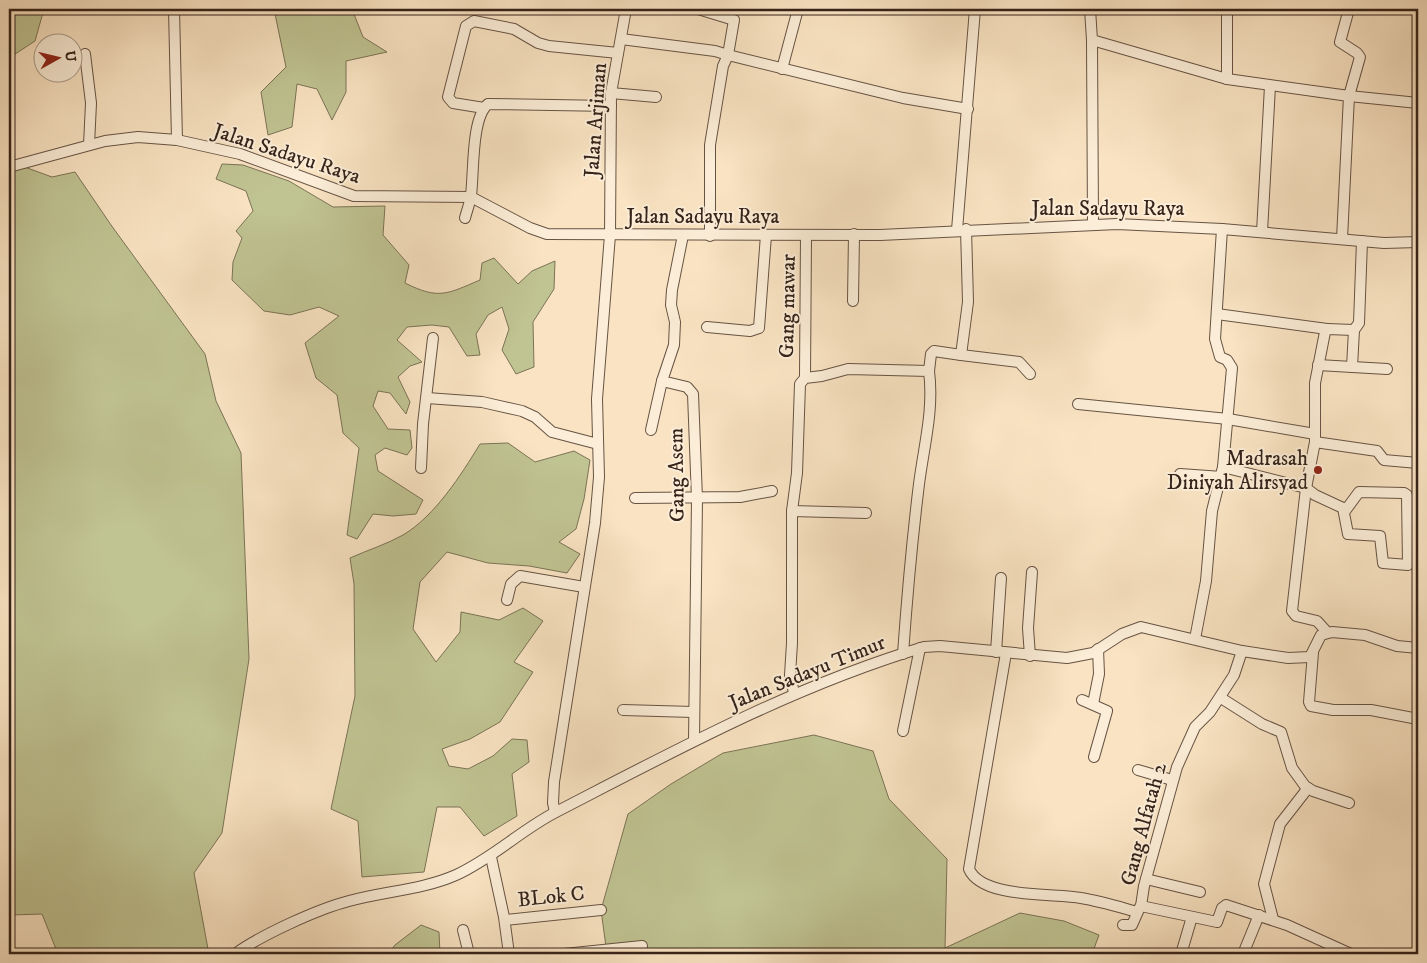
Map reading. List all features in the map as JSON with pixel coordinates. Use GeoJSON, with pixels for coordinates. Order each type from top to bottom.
{"type":"FeatureCollection","features":[{"type":"Feature","properties":{"kind":"street"},"geometry":{"type":"LineString","coordinates":[[174,9],[177,140]]}},
{"type":"Feature","properties":{"kind":"street","name":"Jalan Arjiman"},"geometry":{"type":"LineString","coordinates":[[555,812],[553,803],[554,782],[584,587],[596,523],[599,476],[597,398],[610,235],[611,93],[626,9]]}},
{"type":"Feature","properties":{"kind":"street"},"geometry":{"type":"LineString","coordinates":[[698,9],[734,20],[728,55],[723,66],[710,145],[710,236]]}},
{"type":"Feature","properties":{"kind":"street"},"geometry":{"type":"LineString","coordinates":[[782,69],[798,9]]}},
{"type":"Feature","properties":{"kind":"street"},"geometry":{"type":"LineString","coordinates":[[961,355],[968,302],[961,229],[975,9]]}},
{"type":"Feature","properties":{"kind":"street"},"geometry":{"type":"LineString","coordinates":[[1090,9],[1092,40],[1093,224]]}},
{"type":"Feature","properties":{"kind":"street"},"geometry":{"type":"LineString","coordinates":[[1227,9],[1227,79]]}},
{"type":"Feature","properties":{"kind":"street"},"geometry":{"type":"LineString","coordinates":[[1342,239],[1349,96],[1360,57],[1340,42],[1349,9]]}},
{"type":"Feature","properties":{"kind":"street"},"geometry":{"type":"LineString","coordinates":[[611,106],[492,104],[484,108],[452,103],[448,97],[466,26],[474,21],[514,29],[542,44],[618,53]]}},
{"type":"Feature","properties":{"kind":"street"},"geometry":{"type":"LineString","coordinates":[[621,39],[716,51],[903,98],[968,109]]}},
{"type":"Feature","properties":{"kind":"street"},"geometry":{"type":"LineString","coordinates":[[1092,40],[1227,79],[1349,96],[1418,103]]}},
{"type":"Feature","properties":{"kind":"street"},"geometry":{"type":"LineString","coordinates":[[85,54],[91,103],[88,145]]}},
{"type":"Feature","properties":{"kind":"street"},"geometry":{"type":"LineString","coordinates":[[1262,232],[1270,86]]}},
{"type":"Feature","properties":{"kind":"street"},"geometry":{"type":"LineString","coordinates":[[611,93],[656,97]]}},
{"type":"Feature","properties":{"kind":"street"},"geometry":{"type":"LineString","coordinates":[[465,218],[471,197],[477,136],[484,108]]}},
{"type":"Feature","properties":{"kind":"street","name":"Jalan Sadayu Raya"},"geometry":{"type":"LineString","coordinates":[[9,167],[105,141],[138,137],[177,140],[254,159],[354,196],[471,197],[539,232],[684,236],[806,235],[1093,224],[1222,229],[1362,241],[1418,242]]}},
{"type":"Feature","properties":{"kind":"street"},"geometry":{"type":"LineString","coordinates":[[1195,639],[1206,582],[1212,511],[1222,472],[1232,368],[1217,352],[1217,314],[1222,229]]}},
{"type":"Feature","properties":{"kind":"street"},"geometry":{"type":"LineString","coordinates":[[853,301],[854,234]]}},
{"type":"Feature","properties":{"kind":"street"},"geometry":{"type":"LineString","coordinates":[[707,327],[750,331],[759,328],[766,235]]}},
{"type":"Feature","properties":{"kind":"street","name":"Gang mawar"},"geometry":{"type":"LineString","coordinates":[[794,693],[790,664],[792,643],[792,511],[797,473],[800,384],[805,378],[806,235]]}},
{"type":"Feature","properties":{"kind":"street"},"geometry":{"type":"LineString","coordinates":[[651,430],[662,381],[674,346],[675,322],[671,306],[672,290],[684,236]]}},
{"type":"Feature","properties":{"kind":"street"},"geometry":{"type":"LineString","coordinates":[[1352,367],[1354,330],[1359,323],[1362,241]]}},
{"type":"Feature","properties":{"kind":"street"},"geometry":{"type":"LineString","coordinates":[[1217,314],[1327,329],[1354,330]]}},
{"type":"Feature","properties":{"kind":"street"},"geometry":{"type":"LineString","coordinates":[[1327,329],[1315,383],[1315,438],[1306,488],[1292,611],[1296,616],[1318,621],[1327,632]]}},
{"type":"Feature","properties":{"kind":"street"},"geometry":{"type":"LineString","coordinates":[[421,468],[423,424],[434,338]]}},
{"type":"Feature","properties":{"kind":"street"},"geometry":{"type":"LineString","coordinates":[[903,654],[916,510],[922,461],[930,423],[929,371],[931,354],[934,351],[1019,362],[1030,374]]}},
{"type":"Feature","properties":{"kind":"street"},"geometry":{"type":"LineString","coordinates":[[1318,365],[1387,369]]}},
{"type":"Feature","properties":{"kind":"street"},"geometry":{"type":"LineString","coordinates":[[805,378],[822,376],[848,369],[929,371]]}},
{"type":"Feature","properties":{"kind":"street","name":"Gang Asem"},"geometry":{"type":"LineString","coordinates":[[662,381],[687,387],[693,394],[697,499],[694,740]]}},
{"type":"Feature","properties":{"kind":"street"},"geometry":{"type":"LineString","coordinates":[[427,398],[482,402],[522,410],[535,417],[552,432],[598,444]]}},
{"type":"Feature","properties":{"kind":"street"},"geometry":{"type":"LineString","coordinates":[[1078,404],[1228,419],[1377,451],[1384,460],[1418,464]]}},
{"type":"Feature","properties":{"kind":"street"},"geometry":{"type":"LineString","coordinates":[[1180,474],[1222,472],[1306,488],[1316,496],[1340,506],[1345,511],[1348,534],[1379,535],[1382,539],[1382,562],[1408,565],[1407,495],[1404,493],[1359,492],[1345,511]]}},
{"type":"Feature","properties":{"kind":"street"},"geometry":{"type":"LineString","coordinates":[[635,498],[697,499],[740,497],[772,491]]}},
{"type":"Feature","properties":{"kind":"street"},"geometry":{"type":"LineString","coordinates":[[792,511],[866,513]]}},
{"type":"Feature","properties":{"kind":"street"},"geometry":{"type":"LineString","coordinates":[[1030,656],[1028,628],[1032,572]]}},
{"type":"Feature","properties":{"kind":"street"},"geometry":{"type":"LineString","coordinates":[[506,600],[512,584],[520,576],[584,587]]}},
{"type":"Feature","properties":{"kind":"street"},"geometry":{"type":"LineString","coordinates":[[1001,578],[1001,653],[968,869],[971,875],[982,883],[1018,894],[1079,898],[1139,909],[1132,925],[1123,925]]}},
{"type":"Feature","properties":{"kind":"street","name":"Jalan Sadayu Timur"},"geometry":{"type":"LineString","coordinates":[[235,954],[330,907],[431,884],[467,870],[491,856],[555,812],[694,740],[794,693],[920,648],[940,646],[1067,658],[1084,656],[1136,627],[1150,628],[1242,651],[1298,659],[1305,658],[1313,653]]}},
{"type":"Feature","properties":{"kind":"street"},"geometry":{"type":"LineString","coordinates":[[1418,648],[1397,646],[1364,635],[1327,632],[1318,639],[1313,653],[1309,702],[1311,706],[1333,710],[1371,710],[1418,719]]}},
{"type":"Feature","properties":{"kind":"street"},"geometry":{"type":"LineString","coordinates":[[903,731],[920,648]]}},
{"type":"Feature","properties":{"kind":"street"},"geometry":{"type":"LineString","coordinates":[[1093,704],[1099,674],[1098,649]]}},
{"type":"Feature","properties":{"kind":"street","name":"Gang Alfatah 2"},"geometry":{"type":"LineString","coordinates":[[1242,651],[1234,675],[1221,698],[1195,727],[1172,780],[1139,909],[1217,922],[1222,908],[1226,905],[1273,919],[1351,954]]}},
{"type":"Feature","properties":{"kind":"street"},"geometry":{"type":"LineString","coordinates":[[1221,698],[1262,724],[1281,732],[1292,768],[1308,788],[1350,803]]}},
{"type":"Feature","properties":{"kind":"street"},"geometry":{"type":"LineString","coordinates":[[1082,700],[1106,709],[1107,713],[1094,757]]}},
{"type":"Feature","properties":{"kind":"street"},"geometry":{"type":"LineString","coordinates":[[623,710],[693,712]]}},
{"type":"Feature","properties":{"kind":"street"},"geometry":{"type":"LineString","coordinates":[[1138,770],[1172,780]]}},
{"type":"Feature","properties":{"kind":"street"},"geometry":{"type":"LineString","coordinates":[[1273,919],[1264,884],[1280,824],[1308,788]]}},
{"type":"Feature","properties":{"kind":"street"},"geometry":{"type":"LineString","coordinates":[[491,856],[505,920],[509,954]]}},
{"type":"Feature","properties":{"kind":"street"},"geometry":{"type":"LineString","coordinates":[[1146,878],[1200,892]]}},
{"type":"Feature","properties":{"kind":"street","name":"BLok C"},"geometry":{"type":"LineString","coordinates":[[505,920],[601,910]]}},
{"type":"Feature","properties":{"kind":"street"},"geometry":{"type":"LineString","coordinates":[[1243,954],[1259,915]]}},
{"type":"Feature","properties":{"kind":"street"},"geometry":{"type":"LineString","coordinates":[[1181,954],[1192,917]]}},
{"type":"Feature","properties":{"kind":"street"},"geometry":{"type":"LineString","coordinates":[[463,930],[468,954]]}},
{"type":"Feature","properties":{"kind":"street"},"geometry":{"type":"LineString","coordinates":[[564,954],[642,946]]}},
{"type":"Feature","properties":{"kind":"green space"},"geometry":{"type":"Polygon","coordinates":[[[9,9],[44,9],[38,32],[32,32],[32,43],[9,58],[9,9]]]}},
{"type":"Feature","properties":{"kind":"green space"},"geometry":{"type":"Polygon","coordinates":[[[274,9],[352,9],[363,37],[387,52],[346,61],[346,92],[332,120],[317,89],[297,84],[292,127],[268,135],[261,92],[286,67],[274,9]]]}},
{"type":"Feature","properties":{"kind":"green space"},"geometry":{"type":"Polygon","coordinates":[[[222,164],[243,165],[289,181],[333,207],[385,206],[383,235],[409,265],[405,283],[426,292],[451,292],[480,280],[482,263],[494,258],[518,284],[532,271],[555,261],[554,289],[533,322],[534,367],[516,374],[502,350],[509,329],[502,307],[488,315],[476,334],[480,355],[467,356],[449,327],[432,325],[407,327],[397,340],[422,362],[410,366],[398,377],[410,402],[406,414],[390,393],[378,391],[373,406],[388,429],[410,430],[412,448],[407,455],[385,448],[375,455],[378,471],[423,500],[416,514],[393,516],[373,514],[357,539],[347,535],[359,448],[343,433],[337,395],[316,378],[305,343],[339,316],[319,307],[290,315],[264,311],[232,280],[233,262],[242,238],[236,231],[253,211],[246,191],[216,179],[222,164]]]}},
{"type":"Feature","properties":{"kind":"green space"},"geometry":{"type":"Polygon","coordinates":[[[19,165],[52,177],[75,172],[111,225],[205,354],[216,401],[241,453],[249,659],[222,833],[194,873],[208,949],[196,954],[58,954],[42,914],[11,915],[9,919],[9,176],[19,165]]]}},
{"type":"Feature","properties":{"kind":"green space"},"geometry":{"type":"Polygon","coordinates":[[[508,443],[535,462],[574,451],[590,460],[584,499],[576,529],[559,542],[580,554],[567,573],[529,566],[488,563],[447,552],[420,582],[413,629],[436,662],[460,632],[461,612],[499,620],[523,608],[543,621],[514,662],[533,672],[500,722],[470,739],[442,749],[449,766],[468,769],[493,756],[512,739],[527,740],[529,762],[512,774],[517,816],[484,836],[460,807],[437,807],[424,872],[362,877],[358,821],[331,809],[355,696],[354,584],[350,558],[397,538],[415,527],[446,494],[480,444],[508,443]]]}},
{"type":"Feature","properties":{"kind":"green space"},"geometry":{"type":"Polygon","coordinates":[[[814,735],[873,751],[889,799],[947,859],[945,948],[1020,913],[1064,921],[1099,935],[1092,954],[607,954],[601,910],[628,814],[671,784],[723,753],[814,735]]]}},
{"type":"Feature","properties":{"kind":"green space"},"geometry":{"type":"Polygon","coordinates":[[[421,925],[439,932],[440,954],[388,954],[395,945],[421,925]]]}},
{"type":"Feature","properties":{"kind":"place","name":"Madrasah Diniyah Alirsyad"},"geometry":{"type":"Point","coordinates":[1318,470]}}]}
